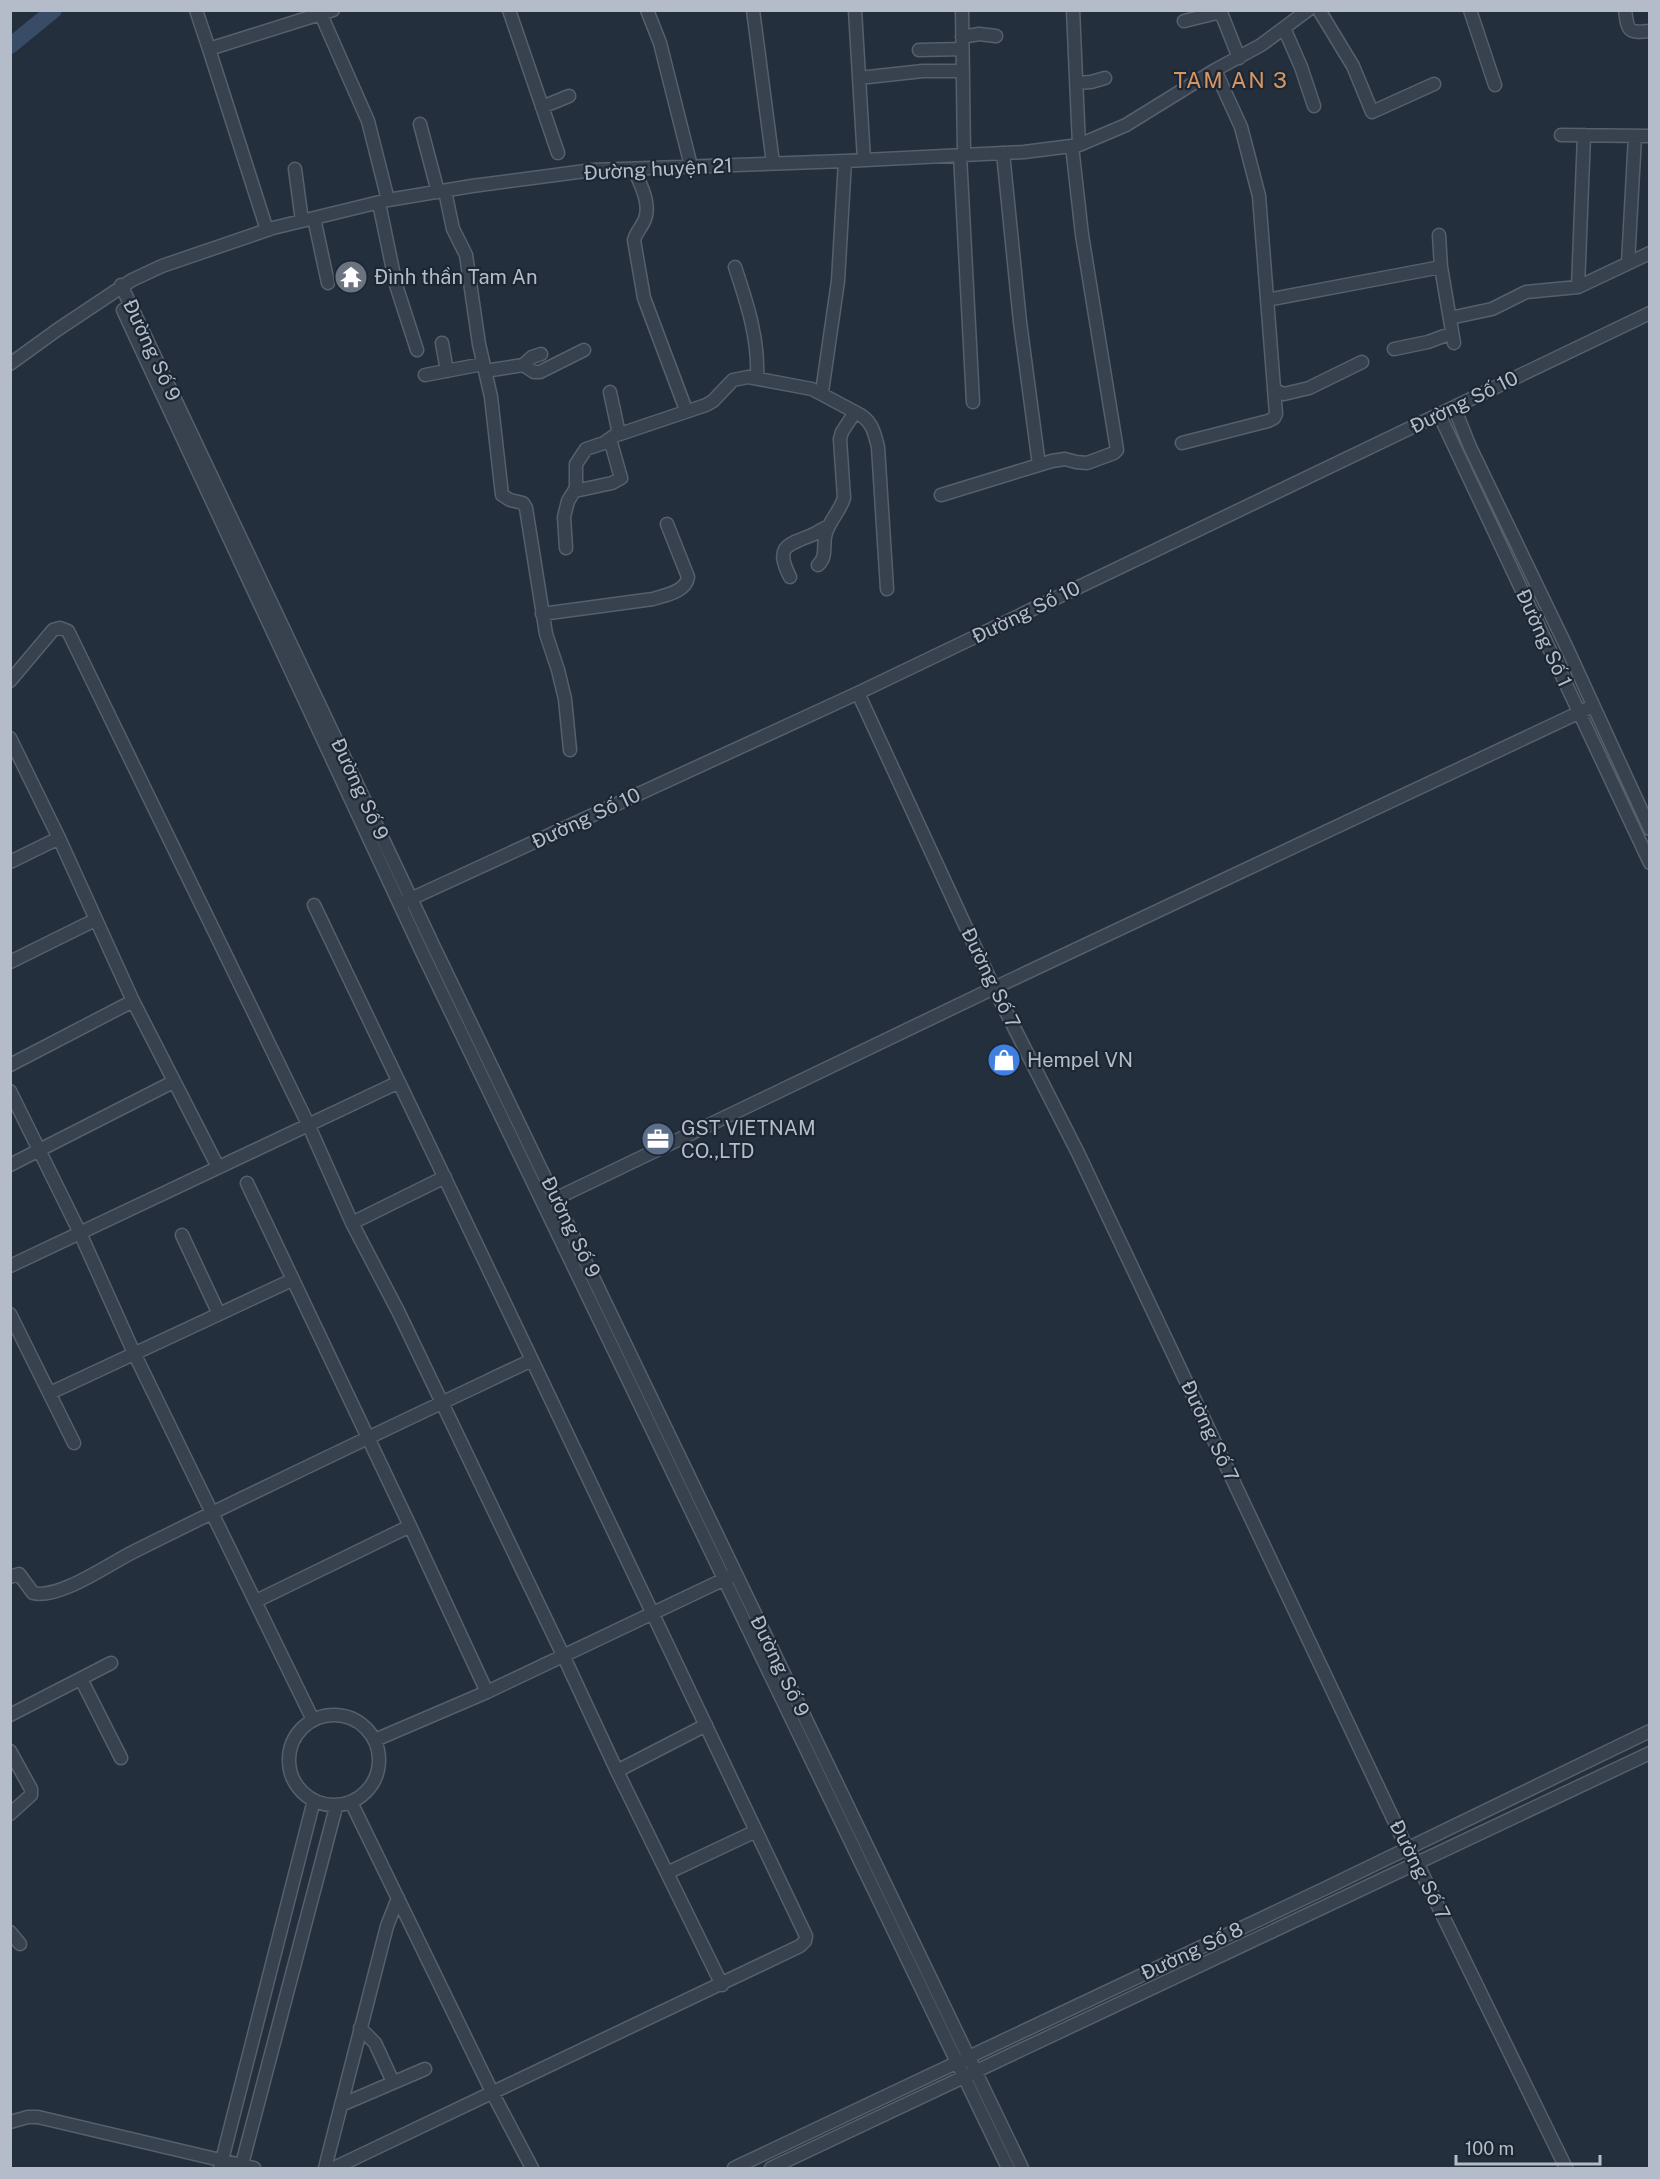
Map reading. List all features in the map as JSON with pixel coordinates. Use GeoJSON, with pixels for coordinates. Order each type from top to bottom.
{"type":"FeatureCollection","features":[{"type":"Feature","properties":{"kind":"street"},"geometry":{"type":"LineString","coordinates":[[195,10],[267,230]]}},
{"type":"Feature","properties":{"kind":"street"},"geometry":{"type":"LineString","coordinates":[[209,49],[333,10]]}},
{"type":"Feature","properties":{"kind":"street"},"geometry":{"type":"LineString","coordinates":[[508,10],[558,153]]}},
{"type":"Feature","properties":{"kind":"street"},"geometry":{"type":"LineString","coordinates":[[647,10],[660,43],[691,166]]}},
{"type":"Feature","properties":{"kind":"street"},"geometry":{"type":"LineString","coordinates":[[753,10],[773,163]]}},
{"type":"Feature","properties":{"kind":"street"},"geometry":{"type":"LineString","coordinates":[[855,10],[864,160]]}},
{"type":"Feature","properties":{"kind":"street"},"geometry":{"type":"LineString","coordinates":[[962,10],[962,155],[973,402]]}},
{"type":"Feature","properties":{"kind":"street"},"geometry":{"type":"LineString","coordinates":[[941,495],[1065,459],[1088,463],[1114,453],[1118,447],[1082,235],[1076,145],[1073,10]]}},
{"type":"Feature","properties":{"kind":"street"},"geometry":{"type":"LineString","coordinates":[[1318,10],[1353,66],[1372,112],[1434,84]]}},
{"type":"Feature","properties":{"kind":"street"},"geometry":{"type":"LineString","coordinates":[[1470,10],[1495,85]]}},
{"type":"Feature","properties":{"kind":"street"},"geometry":{"type":"LineString","coordinates":[[1625,10],[1630,30],[1650,31]]}},
{"type":"Feature","properties":{"kind":"street"},"geometry":{"type":"LineString","coordinates":[[1184,21],[1221,11],[1239,58]]}},
{"type":"Feature","properties":{"kind":"street","name":"Đường huyện 21"},"geometry":{"type":"LineString","coordinates":[[10,364],[117,288],[162,266],[267,230],[384,202],[585,171],[845,162],[1003,153],[1076,145],[1126,125],[1215,70],[1239,58],[1305,12]]}},
{"type":"Feature","properties":{"kind":"street"},"geometry":{"type":"LineString","coordinates":[[320,13],[368,121],[384,202],[396,285],[417,350]]}},
{"type":"Feature","properties":{"kind":"street"},"geometry":{"type":"LineString","coordinates":[[1284,28],[1301,67],[1314,106]]}},
{"type":"Feature","properties":{"kind":"street"},"geometry":{"type":"LineString","coordinates":[[919,50],[962,43],[979,34],[996,36]]}},
{"type":"Feature","properties":{"kind":"street"},"geometry":{"type":"LineString","coordinates":[[1182,443],[1274,418],[1276,414],[1259,196],[1241,127],[1215,70]]}},
{"type":"Feature","properties":{"kind":"street"},"geometry":{"type":"LineString","coordinates":[[859,78],[923,71],[963,71]]}},
{"type":"Feature","properties":{"kind":"street"},"geometry":{"type":"LineString","coordinates":[[1076,83],[1105,78]]}},
{"type":"Feature","properties":{"kind":"street"},"geometry":{"type":"LineString","coordinates":[[542,107],[569,96]]}},
{"type":"Feature","properties":{"kind":"street"},"geometry":{"type":"LineString","coordinates":[[420,124],[453,229],[466,255],[490,398],[502,495],[523,503],[526,508],[546,634],[565,699],[570,750]]}},
{"type":"Feature","properties":{"kind":"street"},"geometry":{"type":"LineString","coordinates":[[1561,135],[1650,136]]}},
{"type":"Feature","properties":{"kind":"street"},"geometry":{"type":"LineString","coordinates":[[1578,287],[1584,135]]}},
{"type":"Feature","properties":{"kind":"street"},"geometry":{"type":"LineString","coordinates":[[1628,263],[1635,136]]}},
{"type":"Feature","properties":{"kind":"street"},"geometry":{"type":"LineString","coordinates":[[1003,153],[1020,322],[1038,465]]}},
{"type":"Feature","properties":{"kind":"street"},"geometry":{"type":"LineString","coordinates":[[822,392],[838,281],[845,162]]}},
{"type":"Feature","properties":{"kind":"street"},"geometry":{"type":"LineString","coordinates":[[295,169],[328,284]]}},
{"type":"Feature","properties":{"kind":"street"},"geometry":{"type":"LineString","coordinates":[[634,169],[647,202],[645,220],[636,232],[634,240],[644,298],[686,410]]}},
{"type":"Feature","properties":{"kind":"street"},"geometry":{"type":"LineString","coordinates":[[1394,349],[1453,338],[1441,267],[1439,235]]}},
{"type":"Feature","properties":{"kind":"street"},"geometry":{"type":"LineString","coordinates":[[1450,318],[1492,309],[1526,292],[1578,287],[1650,253]]}},
{"type":"Feature","properties":{"kind":"street"},"geometry":{"type":"LineString","coordinates":[[735,267],[748,305],[757,345],[758,378]]}},
{"type":"Feature","properties":{"kind":"street"},"geometry":{"type":"LineString","coordinates":[[1267,300],[1441,267]]}},
{"type":"Feature","properties":{"kind":"street","name":"Đường Số 9"},"geometry":{"type":"LineString","coordinates":[[117,288],[557,1198],[736,1574],[962,2060]]}},
{"type":"Feature","properties":{"kind":"street","name":"Đường Số 9"},"geometry":{"type":"LineString","coordinates":[[117,288],[399,904],[723,1580],[962,2060],[1023,2169]]}},
{"type":"Feature","properties":{"kind":"street","name":"Đường Số 10"},"geometry":{"type":"LineString","coordinates":[[399,904],[858,693],[1650,313]]}},
{"type":"Feature","properties":{"kind":"street"},"geometry":{"type":"LineString","coordinates":[[442,344],[447,371]]}},
{"type":"Feature","properties":{"kind":"street"},"geometry":{"type":"LineString","coordinates":[[425,375],[523,365],[534,372],[540,372],[584,350]]}},
{"type":"Feature","properties":{"kind":"street"},"geometry":{"type":"LineString","coordinates":[[523,365],[532,357],[541,354]]}},
{"type":"Feature","properties":{"kind":"street"},"geometry":{"type":"LineString","coordinates":[[1274,390],[1284,394],[1310,388],[1362,362]]}},
{"type":"Feature","properties":{"kind":"street"},"geometry":{"type":"LineString","coordinates":[[566,548],[564,517],[568,501],[575,491],[576,464],[586,449],[604,443],[615,436],[713,401],[733,380],[740,377],[758,378],[803,386],[822,392],[867,419],[873,427],[878,447],[887,589]]}},
{"type":"Feature","properties":{"kind":"street"},"geometry":{"type":"LineString","coordinates":[[575,491],[612,483],[621,478],[610,392]]}},
{"type":"Feature","properties":{"kind":"street","name":"Đường Số 1"},"geometry":{"type":"LineString","coordinates":[[1454,407],[1470,447],[1650,829]]}},
{"type":"Feature","properties":{"kind":"street"},"geometry":{"type":"LineString","coordinates":[[818,565],[825,557],[825,539],[829,526],[842,507],[844,498],[840,451],[842,432],[855,412]]}},
{"type":"Feature","properties":{"kind":"street","name":"Đường Số 1"},"geometry":{"type":"LineString","coordinates":[[1440,414],[1455,451],[1650,863]]}},
{"type":"Feature","properties":{"kind":"street"},"geometry":{"type":"LineString","coordinates":[[542,614],[653,599],[683,587],[688,577],[667,525]]}},
{"type":"Feature","properties":{"kind":"street"},"geometry":{"type":"LineString","coordinates":[[790,577],[782,559],[784,549],[793,542],[829,526]]}},
{"type":"Feature","properties":{"kind":"street"},"geometry":{"type":"LineString","coordinates":[[10,681],[53,630],[60,628],[68,631],[308,1124],[352,1223],[398,1311],[564,1655],[617,1771],[722,1984]]}},
{"type":"Feature","properties":{"kind":"street","name":"Đường Số 7"},"geometry":{"type":"LineString","coordinates":[[858,693],[994,987],[1078,1153],[1407,1848],[1417,1863],[1566,2169]]}},
{"type":"Feature","properties":{"kind":"street"},"geometry":{"type":"LineString","coordinates":[[557,1198],[994,987],[1593,706]]}},
{"type":"Feature","properties":{"kind":"street"},"geometry":{"type":"LineString","coordinates":[[10,738],[59,838],[133,1001],[218,1167]]}},
{"type":"Feature","properties":{"kind":"street"},"geometry":{"type":"LineString","coordinates":[[10,862],[59,838]]}},
{"type":"Feature","properties":{"kind":"street"},"geometry":{"type":"LineString","coordinates":[[314,905],[806,1936],[800,1946],[334,2169]]}},
{"type":"Feature","properties":{"kind":"street"},"geometry":{"type":"LineString","coordinates":[[10,962],[95,920]]}},
{"type":"Feature","properties":{"kind":"street"},"geometry":{"type":"LineString","coordinates":[[10,1065],[133,1001]]}},
{"type":"Feature","properties":{"kind":"street"},"geometry":{"type":"LineString","coordinates":[[10,1165],[173,1082]]}},
{"type":"Feature","properties":{"kind":"street"},"geometry":{"type":"LineString","coordinates":[[10,1266],[399,1082]]}},
{"type":"Feature","properties":{"kind":"street"},"geometry":{"type":"LineString","coordinates":[[10,1091],[80,1233],[134,1353],[313,1720]]}},
{"type":"Feature","properties":{"kind":"street"},"geometry":{"type":"LineString","coordinates":[[352,1223],[446,1178]]}},
{"type":"Feature","properties":{"kind":"street"},"geometry":{"type":"LineString","coordinates":[[247,1183],[487,1692]]}},
{"type":"Feature","properties":{"kind":"street"},"geometry":{"type":"LineString","coordinates":[[182,1235],[219,1314]]}},
{"type":"Feature","properties":{"kind":"street"},"geometry":{"type":"LineString","coordinates":[[50,1393],[292,1280]]}},
{"type":"Feature","properties":{"kind":"street"},"geometry":{"type":"LineString","coordinates":[[10,1314],[74,1443]]}},
{"type":"Feature","properties":{"kind":"street"},"geometry":{"type":"LineString","coordinates":[[10,1577],[20,1574],[33,1593],[40,1595],[61,1591],[116,1560],[212,1512],[532,1360]]}},
{"type":"Feature","properties":{"kind":"street"},"geometry":{"type":"LineString","coordinates":[[256,1601],[410,1526]]}},
{"type":"Feature","properties":{"kind":"street"},"geometry":{"type":"LineString","coordinates":[[375,1740],[487,1692],[736,1574]]}},
{"type":"Feature","properties":{"kind":"street"},"geometry":{"type":"LineString","coordinates":[[10,1714],[111,1663]]}},
{"type":"Feature","properties":{"kind":"street"},"geometry":{"type":"LineString","coordinates":[[81,1679],[121,1758]]}},
{"type":"Feature","properties":{"kind":"street"},"geometry":{"type":"LineString","coordinates":[[328,1715],[345,1716],[366,1727],[375,1740],[380,1764],[375,1780],[365,1794],[351,1802],[336,1807],[317,1803],[304,1795],[294,1782],[288,1759],[295,1736],[313,1720],[328,1715]]}},
{"type":"Feature","properties":{"kind":"street"},"geometry":{"type":"LineString","coordinates":[[617,1771],[705,1725]]}},
{"type":"Feature","properties":{"kind":"street","name":"Đường Số 8"},"geometry":{"type":"LineString","coordinates":[[734,2169],[1650,1731]]}},
{"type":"Feature","properties":{"kind":"street"},"geometry":{"type":"LineString","coordinates":[[10,1751],[31,1789],[31,1795],[10,1814]]}},
{"type":"Feature","properties":{"kind":"street","name":"Đường Số 8"},"geometry":{"type":"LineString","coordinates":[[771,2169],[1650,1754]]}},
{"type":"Feature","properties":{"kind":"street"},"geometry":{"type":"LineString","coordinates":[[221,2165],[314,1800]]}},
{"type":"Feature","properties":{"kind":"street"},"geometry":{"type":"LineString","coordinates":[[351,1802],[493,2094],[532,2169]]}},
{"type":"Feature","properties":{"kind":"street"},"geometry":{"type":"LineString","coordinates":[[10,2122],[38,2117],[221,2165],[246,2168],[336,1807]]}},
{"type":"Feature","properties":{"kind":"street"},"geometry":{"type":"LineString","coordinates":[[668,1873],[756,1831]]}},
{"type":"Feature","properties":{"kind":"street"},"geometry":{"type":"LineString","coordinates":[[325,2169],[387,1926],[398,1898]]}},
{"type":"Feature","properties":{"kind":"street"},"geometry":{"type":"LineString","coordinates":[[10,1932],[21,1944]]}},
{"type":"Feature","properties":{"kind":"street"},"geometry":{"type":"LineString","coordinates":[[360,2028],[375,2043],[393,2082]]}},
{"type":"Feature","properties":{"kind":"street"},"geometry":{"type":"LineString","coordinates":[[341,2105],[425,2069]]}},
{"type":"Feature","properties":{"kind":"street","name":"Đường Số 9"},"geometry":{"type":"LineString","coordinates":[[971,2074],[1008,2169]]}},
{"type":"Feature","properties":{"kind":"waterway"},"geometry":{"type":"LineString","coordinates":[[10,46],[54,10]]}},
{"type":"Feature","properties":{"kind":"place","name":"Đình thần Tam An"},"geometry":{"type":"Point","coordinates":[351,277]}},
{"type":"Feature","properties":{"kind":"place","name":"Hempel VN"},"geometry":{"type":"Point","coordinates":[1004,1060]}},
{"type":"Feature","properties":{"kind":"place","name":"GST VIETNAM CO.,LTD"},"geometry":{"type":"Point","coordinates":[658,1139]}},
{"type":"Feature","properties":{"kind":"district","name":"TAM AN 3"},"geometry":{"type":"Point","coordinates":[1231,80]}}]}
